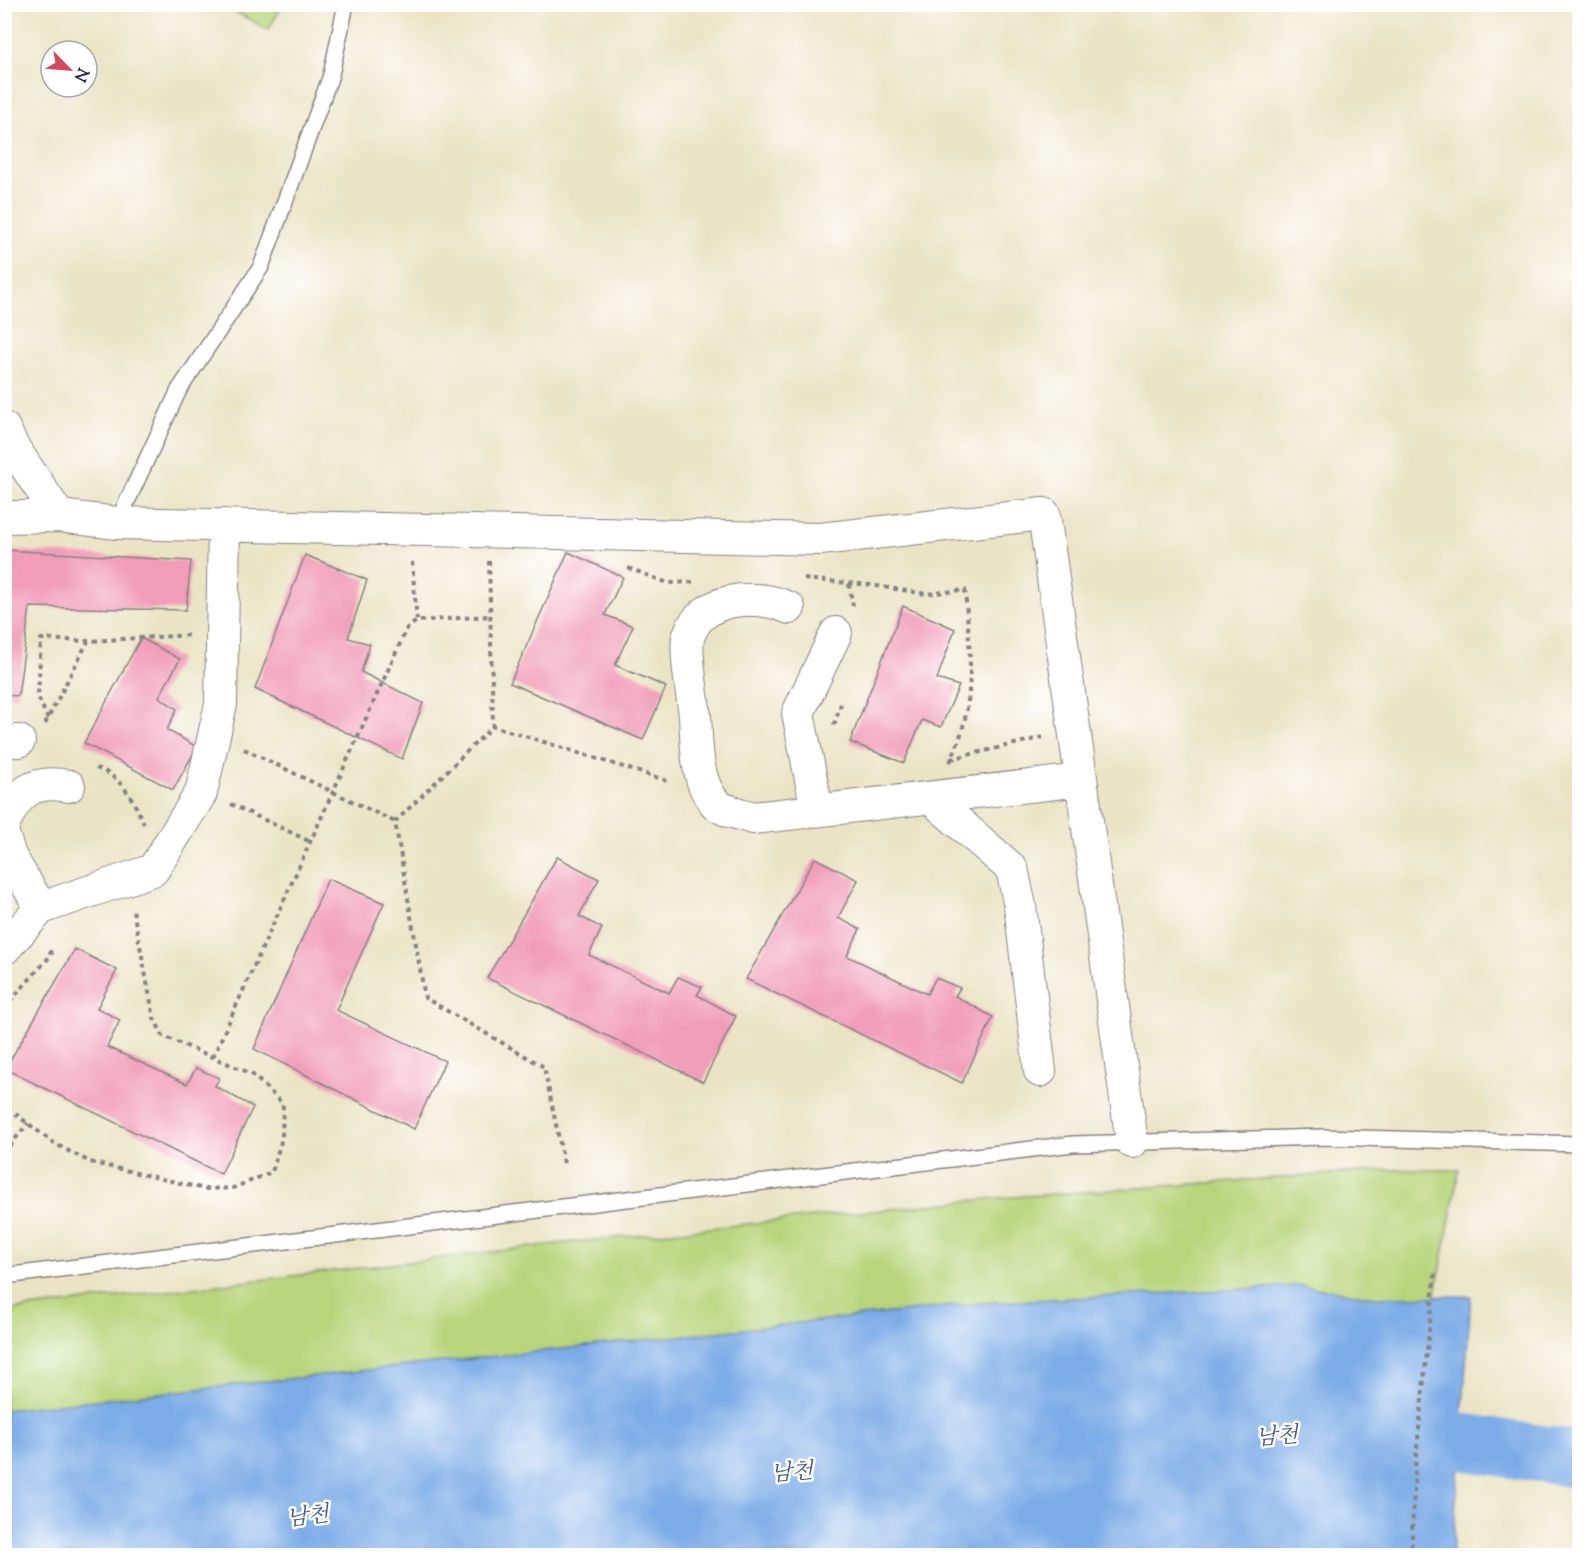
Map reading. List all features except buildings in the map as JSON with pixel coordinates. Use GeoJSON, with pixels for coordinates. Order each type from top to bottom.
{"type":"FeatureCollection","features":[{"type":"Feature","properties":{"kind":"street"},"geometry":{"type":"LineString","coordinates":[[4,428],[13,447],[59,516]]}},
{"type":"Feature","properties":{"kind":"street"},"geometry":{"type":"LineString","coordinates":[[4,517],[59,516],[117,523],[820,539],[1044,514],[1132,1142]]}},
{"type":"Feature","properties":{"kind":"street"},"geometry":{"type":"LineString","coordinates":[[4,949],[41,908],[153,870],[201,793],[221,704],[224,525]]}},
{"type":"Feature","properties":{"kind":"street"},"geometry":{"type":"LineString","coordinates":[[789,608],[770,599],[746,599],[720,604],[700,616],[688,639],[701,782],[716,805],[753,818],[1081,780]]}},
{"type":"Feature","properties":{"kind":"street"},"geometry":{"type":"LineString","coordinates":[[817,810],[798,713],[845,625]]}},
{"type":"Feature","properties":{"kind":"street"},"geometry":{"type":"LineString","coordinates":[[4,824],[12,805],[28,788],[52,783],[69,786]]}},
{"type":"Feature","properties":{"kind":"street"},"geometry":{"type":"LineString","coordinates":[[932,798],[1012,869],[1020,906],[1040,1071]]}},
{"type":"Feature","properties":{"kind":"street"},"geometry":{"type":"LineString","coordinates":[[4,837],[10,856],[41,908]]}},
{"type":"Feature","properties":{"kind":"lane"},"geometry":{"type":"LineString","coordinates":[[117,523],[179,390],[261,267],[331,75],[346,4]]}},
{"type":"Feature","properties":{"kind":"lane"},"geometry":{"type":"LineString","coordinates":[[4,1276],[1072,1144],[1322,1137],[1580,1144]]}},
{"type":"Feature","properties":{"kind":"path"},"geometry":{"type":"LineString","coordinates":[[395,822],[493,726],[488,531]]}},
{"type":"Feature","properties":{"kind":"path"},"geometry":{"type":"LineString","coordinates":[[411,552],[417,621]]}},
{"type":"Feature","properties":{"kind":"path"},"geometry":{"type":"LineString","coordinates":[[845,625],[849,584]]}},
{"type":"Feature","properties":{"kind":"path"},"geometry":{"type":"LineString","coordinates":[[932,798],[951,759],[968,715],[971,663],[965,590]]}},
{"type":"Feature","properties":{"kind":"path"},"geometry":{"type":"LineString","coordinates":[[213,1057],[406,628],[417,621],[490,616]]}},
{"type":"Feature","properties":{"kind":"path"},"geometry":{"type":"LineString","coordinates":[[48,719],[38,698],[41,639],[88,641],[222,633]]}},
{"type":"Feature","properties":{"kind":"path"},"geometry":{"type":"LineString","coordinates":[[22,737],[48,719],[88,641]]}},
{"type":"Feature","properties":{"kind":"path"},"geometry":{"type":"LineString","coordinates":[[834,726],[844,693]]}},
{"type":"Feature","properties":{"kind":"path"},"geometry":{"type":"LineString","coordinates":[[493,726],[709,794]]}},
{"type":"Feature","properties":{"kind":"path"},"geometry":{"type":"LineString","coordinates":[[951,759],[1074,730]]}},
{"type":"Feature","properties":{"kind":"path"},"geometry":{"type":"LineString","coordinates":[[240,760],[243,749],[395,822]]}},
{"type":"Feature","properties":{"kind":"path"},"geometry":{"type":"LineString","coordinates":[[231,795],[226,802],[311,842]]}},
{"type":"Feature","properties":{"kind":"path"},"geometry":{"type":"LineString","coordinates":[[395,822],[425,998],[544,1067],[564,1163]]}},
{"type":"Feature","properties":{"kind":"path"},"geometry":{"type":"LineString","coordinates":[[4,1100],[9,1109],[55,1144],[90,1162],[205,1189],[233,1188],[272,1172],[282,1138],[283,1104],[252,1074],[163,1036],[154,1018],[133,908]]}},
{"type":"Feature","properties":{"kind":"path"},"geometry":{"type":"LineString","coordinates":[[4,1008],[52,954],[45,945]]}},
{"type":"Feature","properties":{"kind":"path"},"geometry":{"type":"LineString","coordinates":[[4,1153],[28,1123]]}},
{"type":"Feature","properties":{"kind":"path"},"geometry":{"type":"LineString","coordinates":[[1411,1556],[1415,1468],[1435,1272]]}},
{"type":"Feature","properties":{"kind":"green space"},"geometry":{"type":"Polygon","coordinates":[[[283,4],[268,30],[223,5],[283,4]]]}},
{"type":"Feature","properties":{"kind":"green space"},"geometry":{"type":"Polygon","coordinates":[[[1386,1170],[1459,1170],[1435,1298],[1376,1297],[1302,1286],[982,1303],[5,1410],[4,1311],[556,1244],[986,1199],[1386,1170]]]}},
{"type":"Feature","properties":{"kind":"water"},"geometry":{"type":"Polygon","coordinates":[[[1302,1286],[1376,1297],[1471,1296],[1452,1555],[5,1555],[5,1410],[982,1303],[1302,1286]]]}},
{"type":"Feature","properties":{"kind":"waterway","name":"남천"},"geometry":{"type":"LineString","coordinates":[[1386,1430],[1580,1460]]}}]}
